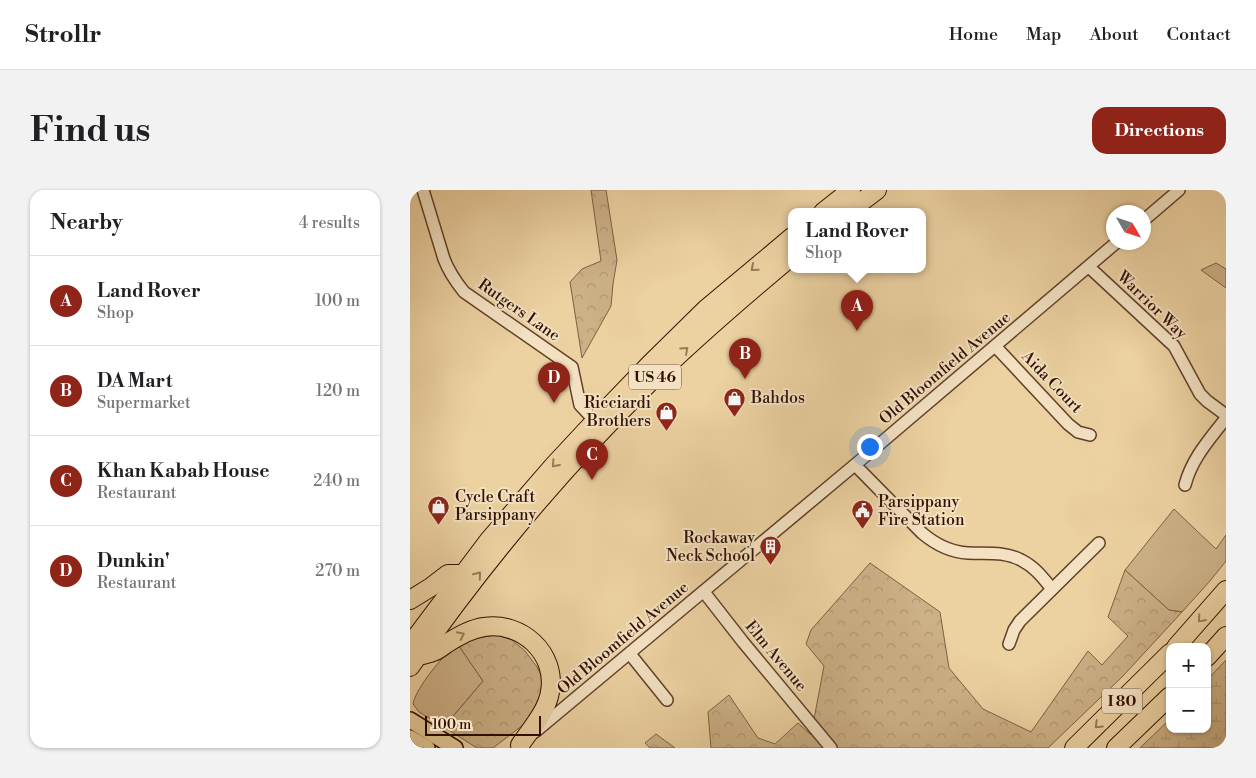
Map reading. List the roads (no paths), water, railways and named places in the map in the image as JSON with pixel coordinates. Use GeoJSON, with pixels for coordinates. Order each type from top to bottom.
{"type":"FeatureCollection","features":[{"type":"Feature","properties":{"kind":"highway"},"geometry":{"type":"LineString","coordinates":[[828,208],[851,190]]}},
{"type":"Feature","properties":{"kind":"highway"},"geometry":{"type":"LineString","coordinates":[[853,208],[877,190]]}},
{"type":"Feature","properties":{"kind":"highway","name":"US 46"},"geometry":{"type":"LineString","coordinates":[[413,656],[463,574],[554,465],[594,421],[706,309],[788,240]]}},
{"type":"Feature","properties":{"kind":"highway","name":"US 46"},"geometry":{"type":"LineString","coordinates":[[413,656],[550,488],[604,429],[682,352],[788,259]]}},
{"type":"Feature","properties":{"kind":"highway"},"geometry":{"type":"LineString","coordinates":[[410,600],[448,574],[463,574]]}},
{"type":"Feature","properties":{"kind":"highway"},"geometry":{"type":"LineString","coordinates":[[1180,643],[1226,590]]}},
{"type":"Feature","properties":{"kind":"highway"},"geometry":{"type":"LineString","coordinates":[[413,656],[434,652],[460,635],[483,627],[509,628],[524,634],[532,640],[544,654],[550,671],[550,692],[547,703],[536,722],[518,746]]}},
{"type":"Feature","properties":{"kind":"highway"},"geometry":{"type":"LineString","coordinates":[[1211,653],[1226,636]]}},
{"type":"Feature","properties":{"kind":"highway","name":"I 80"},"geometry":{"type":"LineString","coordinates":[[1074,748],[1166,657]]}},
{"type":"Feature","properties":{"kind":"highway","name":"I 80"},"geometry":{"type":"LineString","coordinates":[[1116,748],[1166,700]]}},
{"type":"Feature","properties":{"kind":"main road"},"geometry":{"type":"LineString","coordinates":[[410,720],[455,748]]}},
{"type":"Feature","properties":{"kind":"main road"},"geometry":{"type":"LineString","coordinates":[[410,738],[427,748]]}},
{"type":"Feature","properties":{"kind":"street","name":"Rutgers Lane"},"geometry":{"type":"LineString","coordinates":[[423,190],[446,264],[458,284],[464,292],[572,367],[580,405],[594,421]]}},
{"type":"Feature","properties":{"kind":"street"},"geometry":{"type":"LineString","coordinates":[[1151,214],[1179,190]]}},
{"type":"Feature","properties":{"kind":"street","name":"Old Bloomfield Avenue"},"geometry":{"type":"LineString","coordinates":[[518,746],[704,592],[1108,250]]}},
{"type":"Feature","properties":{"kind":"street","name":"Warrior Way"},"geometry":{"type":"LineString","coordinates":[[1089,267],[1174,346],[1200,394],[1226,416]]}},
{"type":"Feature","properties":{"kind":"street","name":"Aida Court"},"geometry":{"type":"LineString","coordinates":[[995,346],[1068,424],[1078,432],[1090,435]]}},
{"type":"Feature","properties":{"kind":"street"},"geometry":{"type":"LineString","coordinates":[[1185,485],[1188,472],[1194,460],[1226,416]]}},
{"type":"Feature","properties":{"kind":"street"},"geometry":{"type":"LineString","coordinates":[[855,465],[930,540],[959,552],[989,552],[1013,556],[1040,573],[1052,589]]}},
{"type":"Feature","properties":{"kind":"street"},"geometry":{"type":"LineString","coordinates":[[1009,644],[1014,630],[1020,621],[1099,543]]}},
{"type":"Feature","properties":{"kind":"street","name":"Elm Avenue"},"geometry":{"type":"LineString","coordinates":[[704,592],[827,745]]}},
{"type":"Feature","properties":{"kind":"street"},"geometry":{"type":"LineString","coordinates":[[630,654],[667,700]]}},
{"type":"Feature","properties":{"kind":"place","name":"Land Rover"},"geometry":{"type":"Point","coordinates":[857,331]}},
{"type":"Feature","properties":{"kind":"place","name":"DA Mart"},"geometry":{"type":"Point","coordinates":[745,379]}},
{"type":"Feature","properties":{"kind":"place","name":"Dunkin'"},"geometry":{"type":"Point","coordinates":[554,403]}},
{"type":"Feature","properties":{"kind":"place","name":"Bahdos"},"geometry":{"type":"Point","coordinates":[735,417]}},
{"type":"Feature","properties":{"kind":"place","name":"Ricciardi Brothers"},"geometry":{"type":"Point","coordinates":[667,431]}},
{"type":"Feature","properties":{"kind":"place","name":"Khan Kabab House"},"geometry":{"type":"Point","coordinates":[592,480]}},
{"type":"Feature","properties":{"kind":"place","name":"Cycle Craft Parsippany"},"geometry":{"type":"Point","coordinates":[439,525]}},
{"type":"Feature","properties":{"kind":"place","name":"Parsippany Fire Station"},"geometry":{"type":"Point","coordinates":[862,530]}},
{"type":"Feature","properties":{"kind":"place","name":"Rockaway Neck School"},"geometry":{"type":"Point","coordinates":[771,566]}}]}
